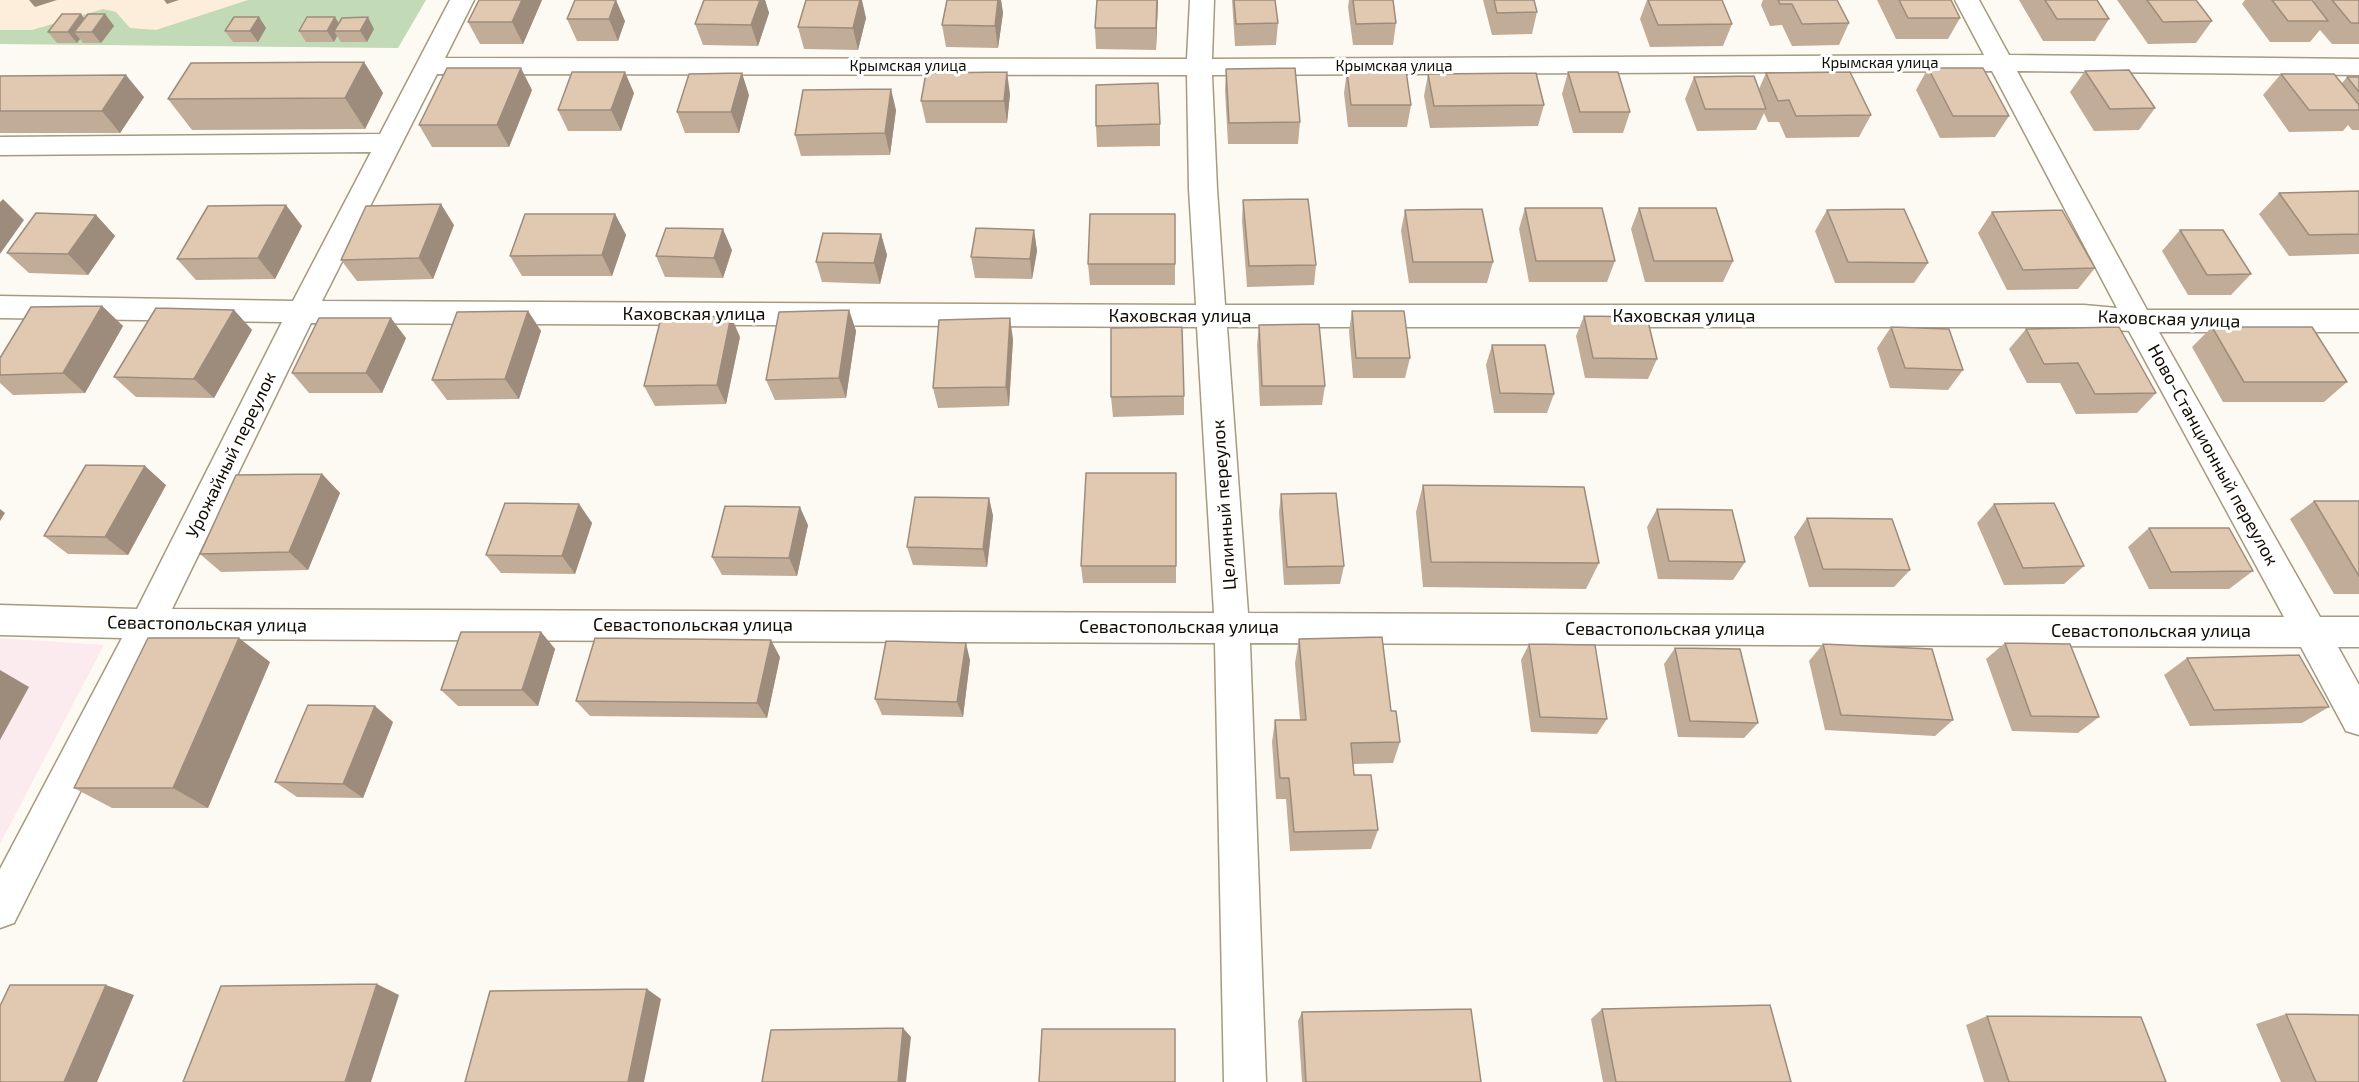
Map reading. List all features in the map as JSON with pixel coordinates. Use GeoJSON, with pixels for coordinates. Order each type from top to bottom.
{"type":"FeatureCollection","features":[{"type":"Feature","properties":{"kind":"street","name":"Урожайный переулок"},"geometry":{"type":"LineString","coordinates":[[0,909],[147,624],[302,312],[462,0]]}},
{"type":"Feature","properties":{"kind":"street","name":"Целинный переулок"},"geometry":{"type":"LineString","coordinates":[[1202,0],[1199,67],[1203,189],[1232,627],[1245,1082]]}},
{"type":"Feature","properties":{"kind":"street","name":"Ново-Станционный переулок"},"geometry":{"type":"LineString","coordinates":[[1967,0],[2138,321],[2359,719]]}},
{"type":"Feature","properties":{"kind":"street","name":"Крымская улица"},"geometry":{"type":"LineString","coordinates":[[429,66],[1199,67],[1999,63],[2359,67]]}},
{"type":"Feature","properties":{"kind":"street"},"geometry":{"type":"LineString","coordinates":[[0,146],[389,143]]}},
{"type":"Feature","properties":{"kind":"street","name":"Каховская улица"},"geometry":{"type":"LineString","coordinates":[[0,307],[302,312],[1212,316],[2060,316],[2138,321],[2359,321]]}},
{"type":"Feature","properties":{"kind":"street","name":"Севастопольская улица"},"geometry":{"type":"LineString","coordinates":[[0,620],[147,624],[2359,632]]}},
{"type":"Feature","properties":{"kind":"shaded area"},"geometry":{"type":"Polygon","coordinates":[[[0,0],[426,0],[398,48],[0,44],[0,0]]]}},
{"type":"Feature","properties":{"kind":"shaded area"},"geometry":{"type":"Polygon","coordinates":[[[0,638],[104,645],[0,844],[0,638]]]}},
{"type":"Feature","properties":{"kind":"green space"},"geometry":{"type":"Polygon","coordinates":[[[248,0],[426,0],[398,48],[0,44],[0,30],[32,30],[103,9],[116,12],[130,28],[156,30],[248,0]]]}},
{"type":"Feature","properties":{"kind":"building"},"geometry":{"type":"Polygon","coordinates":[[[479,0],[522,0],[512,22],[468,22],[479,0]]]}},
{"type":"Feature","properties":{"kind":"building"},"geometry":{"type":"Polygon","coordinates":[[[575,0],[616,0],[609,19],[567,19],[575,0]]]}},
{"type":"Feature","properties":{"kind":"building"},"geometry":{"type":"Polygon","coordinates":[[[704,0],[760,0],[751,25],[695,24],[704,0]]]}},
{"type":"Feature","properties":{"kind":"building"},"geometry":{"type":"Polygon","coordinates":[[[806,0],[860,0],[853,28],[798,27],[806,0]]]}},
{"type":"Feature","properties":{"kind":"building"},"geometry":{"type":"Polygon","coordinates":[[[947,0],[998,0],[995,26],[942,25],[947,0]]]}},
{"type":"Feature","properties":{"kind":"building"},"geometry":{"type":"Polygon","coordinates":[[[1097,0],[1157,0],[1156,28],[1095,28],[1097,0]]]}},
{"type":"Feature","properties":{"kind":"building"},"geometry":{"type":"Polygon","coordinates":[[[1234,0],[1275,0],[1278,23],[1236,24],[1234,0]]]}},
{"type":"Feature","properties":{"kind":"building"},"geometry":{"type":"Polygon","coordinates":[[[1353,0],[1393,0],[1396,23],[1356,24],[1353,0]]]}},
{"type":"Feature","properties":{"kind":"building"},"geometry":{"type":"Polygon","coordinates":[[[1494,0],[1534,0],[1537,12],[1497,13],[1494,0]]]}},
{"type":"Feature","properties":{"kind":"building"},"geometry":{"type":"Polygon","coordinates":[[[1648,0],[1722,0],[1732,24],[1658,25],[1648,0]]]}},
{"type":"Feature","properties":{"kind":"building"},"geometry":{"type":"Polygon","coordinates":[[[1778,0],[1837,0],[1849,23],[1802,24],[1792,4],[1780,4],[1778,0]]]}},
{"type":"Feature","properties":{"kind":"building"},"geometry":{"type":"Polygon","coordinates":[[[1899,0],[1951,0],[1960,18],[1908,18],[1899,0]]]}},
{"type":"Feature","properties":{"kind":"building"},"geometry":{"type":"Polygon","coordinates":[[[2045,0],[2097,0],[2109,19],[2057,19],[2045,0]]]}},
{"type":"Feature","properties":{"kind":"building"},"geometry":{"type":"Polygon","coordinates":[[[2147,0],[2196,0],[2212,21],[2163,22],[2147,0]]]}},
{"type":"Feature","properties":{"kind":"building"},"geometry":{"type":"Polygon","coordinates":[[[2272,0],[2312,0],[2328,21],[2288,21],[2272,0]]]}},
{"type":"Feature","properties":{"kind":"building"},"geometry":{"type":"Polygon","coordinates":[[[2332,0],[2359,0],[2359,23],[2351,23],[2332,0]]]}},
{"type":"Feature","properties":{"kind":"building"},"geometry":{"type":"Polygon","coordinates":[[[62,14],[81,14],[68,32],[48,32],[62,14]]]}},
{"type":"Feature","properties":{"kind":"building"},"geometry":{"type":"Polygon","coordinates":[[[88,14],[105,14],[92,32],[74,32],[88,14]]]}},
{"type":"Feature","properties":{"kind":"building"},"geometry":{"type":"Polygon","coordinates":[[[234,17],[259,17],[250,31],[225,31],[234,17]]]}},
{"type":"Feature","properties":{"kind":"building"},"geometry":{"type":"Polygon","coordinates":[[[307,17],[335,17],[327,31],[299,31],[307,17]]]}},
{"type":"Feature","properties":{"kind":"building"},"geometry":{"type":"Polygon","coordinates":[[[368,17],[360,31],[334,31],[342,18],[368,17]]]}},
{"type":"Feature","properties":{"kind":"building"},"geometry":{"type":"Polygon","coordinates":[[[364,62],[345,98],[168,99],[191,63],[364,62]]]}},
{"type":"Feature","properties":{"kind":"building"},"geometry":{"type":"Polygon","coordinates":[[[447,68],[521,68],[497,125],[419,125],[447,68]]]}},
{"type":"Feature","properties":{"kind":"building"},"geometry":{"type":"Polygon","coordinates":[[[1295,68],[1300,122],[1229,123],[1226,69],[1295,68]]]}},
{"type":"Feature","properties":{"kind":"building"},"geometry":{"type":"Polygon","coordinates":[[[1928,68],[1983,68],[2009,116],[1953,116],[1928,68]]]}},
{"type":"Feature","properties":{"kind":"building"},"geometry":{"type":"Polygon","coordinates":[[[2129,70],[2155,108],[2110,109],[2085,71],[2129,70]]]}},
{"type":"Feature","properties":{"kind":"building"},"geometry":{"type":"Polygon","coordinates":[[[1347,71],[1406,71],[1411,105],[1351,105],[1347,71]]]}},
{"type":"Feature","properties":{"kind":"building"},"geometry":{"type":"Polygon","coordinates":[[[572,72],[625,72],[611,110],[558,110],[572,72]]]}},
{"type":"Feature","properties":{"kind":"building"},"geometry":{"type":"Polygon","coordinates":[[[1007,72],[1004,101],[921,101],[926,73],[1007,72]]]}},
{"type":"Feature","properties":{"kind":"building"},"geometry":{"type":"Polygon","coordinates":[[[1568,72],[1618,72],[1630,112],[1580,112],[1568,72]]]}},
{"type":"Feature","properties":{"kind":"building"},"geometry":{"type":"Polygon","coordinates":[[[1850,72],[1871,115],[1796,116],[1789,100],[1778,101],[1766,73],[1850,72]]]}},
{"type":"Feature","properties":{"kind":"building"},"geometry":{"type":"Polygon","coordinates":[[[742,73],[731,112],[677,112],[689,74],[742,73]]]}},
{"type":"Feature","properties":{"kind":"building"},"geometry":{"type":"Polygon","coordinates":[[[1536,73],[1544,105],[1434,106],[1428,74],[1536,73]]]}},
{"type":"Feature","properties":{"kind":"building"},"geometry":{"type":"Polygon","coordinates":[[[2281,74],[2334,74],[2359,105],[2359,110],[2309,110],[2281,74]]]}},
{"type":"Feature","properties":{"kind":"building"},"geometry":{"type":"Polygon","coordinates":[[[126,75],[102,111],[0,111],[0,76],[126,75]]]}},
{"type":"Feature","properties":{"kind":"building"},"geometry":{"type":"Polygon","coordinates":[[[1754,76],[1766,109],[1705,109],[1694,77],[1754,76]]]}},
{"type":"Feature","properties":{"kind":"building"},"geometry":{"type":"Polygon","coordinates":[[[2347,77],[2359,77],[2359,92],[2347,77]]]}},
{"type":"Feature","properties":{"kind":"building"},"geometry":{"type":"Polygon","coordinates":[[[1158,83],[1160,124],[1096,126],[1096,85],[1158,83]]]}},
{"type":"Feature","properties":{"kind":"building"},"geometry":{"type":"Polygon","coordinates":[[[891,89],[885,133],[795,135],[803,90],[891,89]]]}},
{"type":"Feature","properties":{"kind":"building"},"geometry":{"type":"Polygon","coordinates":[[[2359,191],[2359,234],[2309,235],[2279,193],[2359,191]]]}},
{"type":"Feature","properties":{"kind":"building"},"geometry":{"type":"Polygon","coordinates":[[[1308,199],[1316,265],[1249,266],[1243,200],[1308,199]]]}},
{"type":"Feature","properties":{"kind":"building"},"geometry":{"type":"Polygon","coordinates":[[[441,204],[419,258],[341,260],[366,206],[441,204]]]}},
{"type":"Feature","properties":{"kind":"building"},"geometry":{"type":"Polygon","coordinates":[[[286,205],[258,258],[177,259],[208,206],[286,205]]]}},
{"type":"Feature","properties":{"kind":"building"},"geometry":{"type":"Polygon","coordinates":[[[1525,208],[1602,208],[1615,261],[1536,261],[1525,208]]]}},
{"type":"Feature","properties":{"kind":"building"},"geometry":{"type":"Polygon","coordinates":[[[1639,208],[1716,208],[1733,261],[1654,261],[1639,208]]]}},
{"type":"Feature","properties":{"kind":"building"},"geometry":{"type":"Polygon","coordinates":[[[1482,209],[1493,262],[1413,262],[1405,210],[1482,209]]]}},
{"type":"Feature","properties":{"kind":"building"},"geometry":{"type":"Polygon","coordinates":[[[1904,209],[1928,263],[1848,262],[1827,210],[1904,209]]]}},
{"type":"Feature","properties":{"kind":"building"},"geometry":{"type":"Polygon","coordinates":[[[2062,210],[2095,268],[2023,270],[1992,212],[2062,210]]]}},
{"type":"Feature","properties":{"kind":"building"},"geometry":{"type":"Polygon","coordinates":[[[36,213],[96,215],[68,254],[7,253],[36,213]]]}},
{"type":"Feature","properties":{"kind":"building"},"geometry":{"type":"Polygon","coordinates":[[[525,214],[615,214],[602,255],[510,256],[525,214]]]}},
{"type":"Feature","properties":{"kind":"building"},"geometry":{"type":"Polygon","coordinates":[[[1090,214],[1175,214],[1175,264],[1088,264],[1090,214]]]}},
{"type":"Feature","properties":{"kind":"building"},"geometry":{"type":"Polygon","coordinates":[[[666,228],[723,229],[714,258],[656,256],[666,228]]]}},
{"type":"Feature","properties":{"kind":"building"},"geometry":{"type":"Polygon","coordinates":[[[976,228],[1034,230],[1030,259],[971,257],[976,228]]]}},
{"type":"Feature","properties":{"kind":"building"},"geometry":{"type":"Polygon","coordinates":[[[2180,230],[2223,230],[2251,274],[2207,275],[2180,230]]]}},
{"type":"Feature","properties":{"kind":"building"},"geometry":{"type":"Polygon","coordinates":[[[823,233],[881,234],[874,263],[816,262],[823,233]]]}},
{"type":"Feature","properties":{"kind":"building"},"geometry":{"type":"Polygon","coordinates":[[[102,306],[63,373],[0,375],[0,358],[31,307],[102,306]]]}},
{"type":"Feature","properties":{"kind":"building"},"geometry":{"type":"Polygon","coordinates":[[[156,308],[234,310],[194,379],[114,377],[156,308]]]}},
{"type":"Feature","properties":{"kind":"building"},"geometry":{"type":"Polygon","coordinates":[[[849,310],[839,378],[766,380],[779,312],[849,310]]]}},
{"type":"Feature","properties":{"kind":"building"},"geometry":{"type":"Polygon","coordinates":[[[528,311],[505,379],[432,380],[457,312],[528,311]]]}},
{"type":"Feature","properties":{"kind":"building"},"geometry":{"type":"Polygon","coordinates":[[[1352,311],[1404,311],[1410,358],[1356,358],[1352,311]]]}},
{"type":"Feature","properties":{"kind":"building"},"geometry":{"type":"Polygon","coordinates":[[[731,316],[717,385],[644,386],[661,318],[731,316]]]}},
{"type":"Feature","properties":{"kind":"building"},"geometry":{"type":"Polygon","coordinates":[[[1584,316],[1647,317],[1657,359],[1593,358],[1584,316]]]}},
{"type":"Feature","properties":{"kind":"building"},"geometry":{"type":"Polygon","coordinates":[[[319,318],[391,318],[366,373],[292,373],[319,318]]]}},
{"type":"Feature","properties":{"kind":"building"},"geometry":{"type":"Polygon","coordinates":[[[1010,318],[1006,387],[933,388],[939,320],[1010,318]]]}},
{"type":"Feature","properties":{"kind":"building"},"geometry":{"type":"Polygon","coordinates":[[[1319,324],[1325,386],[1262,386],[1259,325],[1319,324]]]}},
{"type":"Feature","properties":{"kind":"building"},"geometry":{"type":"Polygon","coordinates":[[[1182,327],[1184,396],[1111,397],[1111,328],[1182,327]]]}},
{"type":"Feature","properties":{"kind":"building"},"geometry":{"type":"Polygon","coordinates":[[[1891,327],[1949,329],[1963,370],[1905,368],[1891,327]]]}},
{"type":"Feature","properties":{"kind":"building"},"geometry":{"type":"Polygon","coordinates":[[[2119,327],[2156,393],[2095,394],[2078,363],[2044,364],[2026,329],[2119,327]]]}},
{"type":"Feature","properties":{"kind":"building"},"geometry":{"type":"Polygon","coordinates":[[[2212,327],[2312,327],[2347,382],[2244,382],[2212,327]]]}},
{"type":"Feature","properties":{"kind":"building"},"geometry":{"type":"Polygon","coordinates":[[[1492,345],[1545,345],[1554,394],[1500,393],[1492,345]]]}},
{"type":"Feature","properties":{"kind":"building"},"geometry":{"type":"Polygon","coordinates":[[[86,465],[145,466],[105,537],[44,536],[86,465]]]}},
{"type":"Feature","properties":{"kind":"building"},"geometry":{"type":"Polygon","coordinates":[[[1086,473],[1176,473],[1176,566],[1081,566],[1086,473]]]}},
{"type":"Feature","properties":{"kind":"building"},"geometry":{"type":"Polygon","coordinates":[[[322,474],[289,552],[200,554],[236,475],[322,474]]]}},
{"type":"Feature","properties":{"kind":"building"},"geometry":{"type":"Polygon","coordinates":[[[1423,485],[1584,487],[1599,563],[1431,562],[1423,485]]]}},
{"type":"Feature","properties":{"kind":"building"},"geometry":{"type":"Polygon","coordinates":[[[1336,493],[1344,566],[1287,567],[1281,494],[1336,493]]]}},
{"type":"Feature","properties":{"kind":"building"},"geometry":{"type":"Polygon","coordinates":[[[915,497],[989,498],[983,549],[907,547],[915,497]]]}},
{"type":"Feature","properties":{"kind":"building"},"geometry":{"type":"Polygon","coordinates":[[[2314,501],[2359,501],[2359,576],[2314,501]]]}},
{"type":"Feature","properties":{"kind":"building"},"geometry":{"type":"Polygon","coordinates":[[[505,503],[579,504],[562,556],[486,555],[505,503]]]}},
{"type":"Feature","properties":{"kind":"building"},"geometry":{"type":"Polygon","coordinates":[[[2054,503],[2084,566],[2023,568],[1994,504],[2054,503]]]}},
{"type":"Feature","properties":{"kind":"building"},"geometry":{"type":"Polygon","coordinates":[[[725,506],[800,507],[789,558],[712,557],[725,506]]]}},
{"type":"Feature","properties":{"kind":"building"},"geometry":{"type":"Polygon","coordinates":[[[1657,509],[1732,510],[1745,562],[1669,561],[1657,509]]]}},
{"type":"Feature","properties":{"kind":"building"},"geometry":{"type":"Polygon","coordinates":[[[1807,518],[1892,519],[1910,570],[1823,569],[1807,518]]]}},
{"type":"Feature","properties":{"kind":"building"},"geometry":{"type":"Polygon","coordinates":[[[2149,528],[2229,528],[2253,571],[2171,572],[2149,528]]]}},
{"type":"Feature","properties":{"kind":"building"},"geometry":{"type":"Polygon","coordinates":[[[461,632],[541,632],[522,690],[441,690],[461,632]]]}},
{"type":"Feature","properties":{"kind":"building"},"geometry":{"type":"Polygon","coordinates":[[[1382,637],[1391,711],[1396,711],[1400,742],[1351,743],[1354,775],[1371,775],[1378,830],[1294,832],[1289,778],[1280,778],[1275,720],[1306,720],[1299,639],[1382,637]]]}},
{"type":"Feature","properties":{"kind":"building"},"geometry":{"type":"Polygon","coordinates":[[[148,638],[239,638],[173,788],[74,788],[148,638]]]}},
{"type":"Feature","properties":{"kind":"building"},"geometry":{"type":"Polygon","coordinates":[[[595,638],[771,640],[757,703],[576,701],[595,638]]]}},
{"type":"Feature","properties":{"kind":"building"},"geometry":{"type":"Polygon","coordinates":[[[886,641],[966,643],[957,702],[875,699],[886,641]]]}},
{"type":"Feature","properties":{"kind":"building"},"geometry":{"type":"Polygon","coordinates":[[[2005,643],[2070,644],[2099,717],[2031,716],[2005,643]]]}},
{"type":"Feature","properties":{"kind":"building"},"geometry":{"type":"Polygon","coordinates":[[[1529,644],[1595,645],[1607,719],[1540,717],[1529,644]]]}},
{"type":"Feature","properties":{"kind":"building"},"geometry":{"type":"Polygon","coordinates":[[[1823,644],[1932,649],[1953,720],[1841,715],[1823,644]]]}},
{"type":"Feature","properties":{"kind":"building"},"geometry":{"type":"Polygon","coordinates":[[[1675,648],[1740,649],[1758,723],[1690,721],[1675,648]]]}},
{"type":"Feature","properties":{"kind":"building"},"geometry":{"type":"Polygon","coordinates":[[[2299,655],[2329,707],[2214,710],[2187,658],[2299,655]]]}},
{"type":"Feature","properties":{"kind":"building"},"geometry":{"type":"Polygon","coordinates":[[[308,705],[375,706],[343,784],[275,782],[308,705]]]}},
{"type":"Feature","properties":{"kind":"building"},"geometry":{"type":"Polygon","coordinates":[[[377,984],[345,1082],[183,1082],[221,986],[377,984]]]}},
{"type":"Feature","properties":{"kind":"building"},"geometry":{"type":"Polygon","coordinates":[[[10,985],[106,985],[64,1082],[0,1082],[0,1006],[10,985]]]}},
{"type":"Feature","properties":{"kind":"building"},"geometry":{"type":"Polygon","coordinates":[[[647,989],[628,1082],[465,1082],[490,991],[647,989]]]}},
{"type":"Feature","properties":{"kind":"building"},"geometry":{"type":"Polygon","coordinates":[[[1770,1005],[1791,1082],[1616,1082],[1602,1009],[1770,1005]]]}},
{"type":"Feature","properties":{"kind":"building"},"geometry":{"type":"Polygon","coordinates":[[[1471,1009],[1481,1082],[1306,1082],[1302,1012],[1471,1009]]]}},
{"type":"Feature","properties":{"kind":"building"},"geometry":{"type":"Polygon","coordinates":[[[2286,1014],[2359,1015],[2359,1082],[2316,1082],[2286,1014]]]}},
{"type":"Feature","properties":{"kind":"building"},"geometry":{"type":"Polygon","coordinates":[[[1987,1016],[2141,1017],[2166,1082],[2009,1082],[1987,1016]]]}},
{"type":"Feature","properties":{"kind":"building"},"geometry":{"type":"Polygon","coordinates":[[[903,1028],[898,1082],[762,1082],[771,1030],[903,1028]]]}},
{"type":"Feature","properties":{"kind":"building"},"geometry":{"type":"Polygon","coordinates":[[[1042,1029],[1175,1029],[1175,1082],[1039,1082],[1042,1029]]]}}]}
